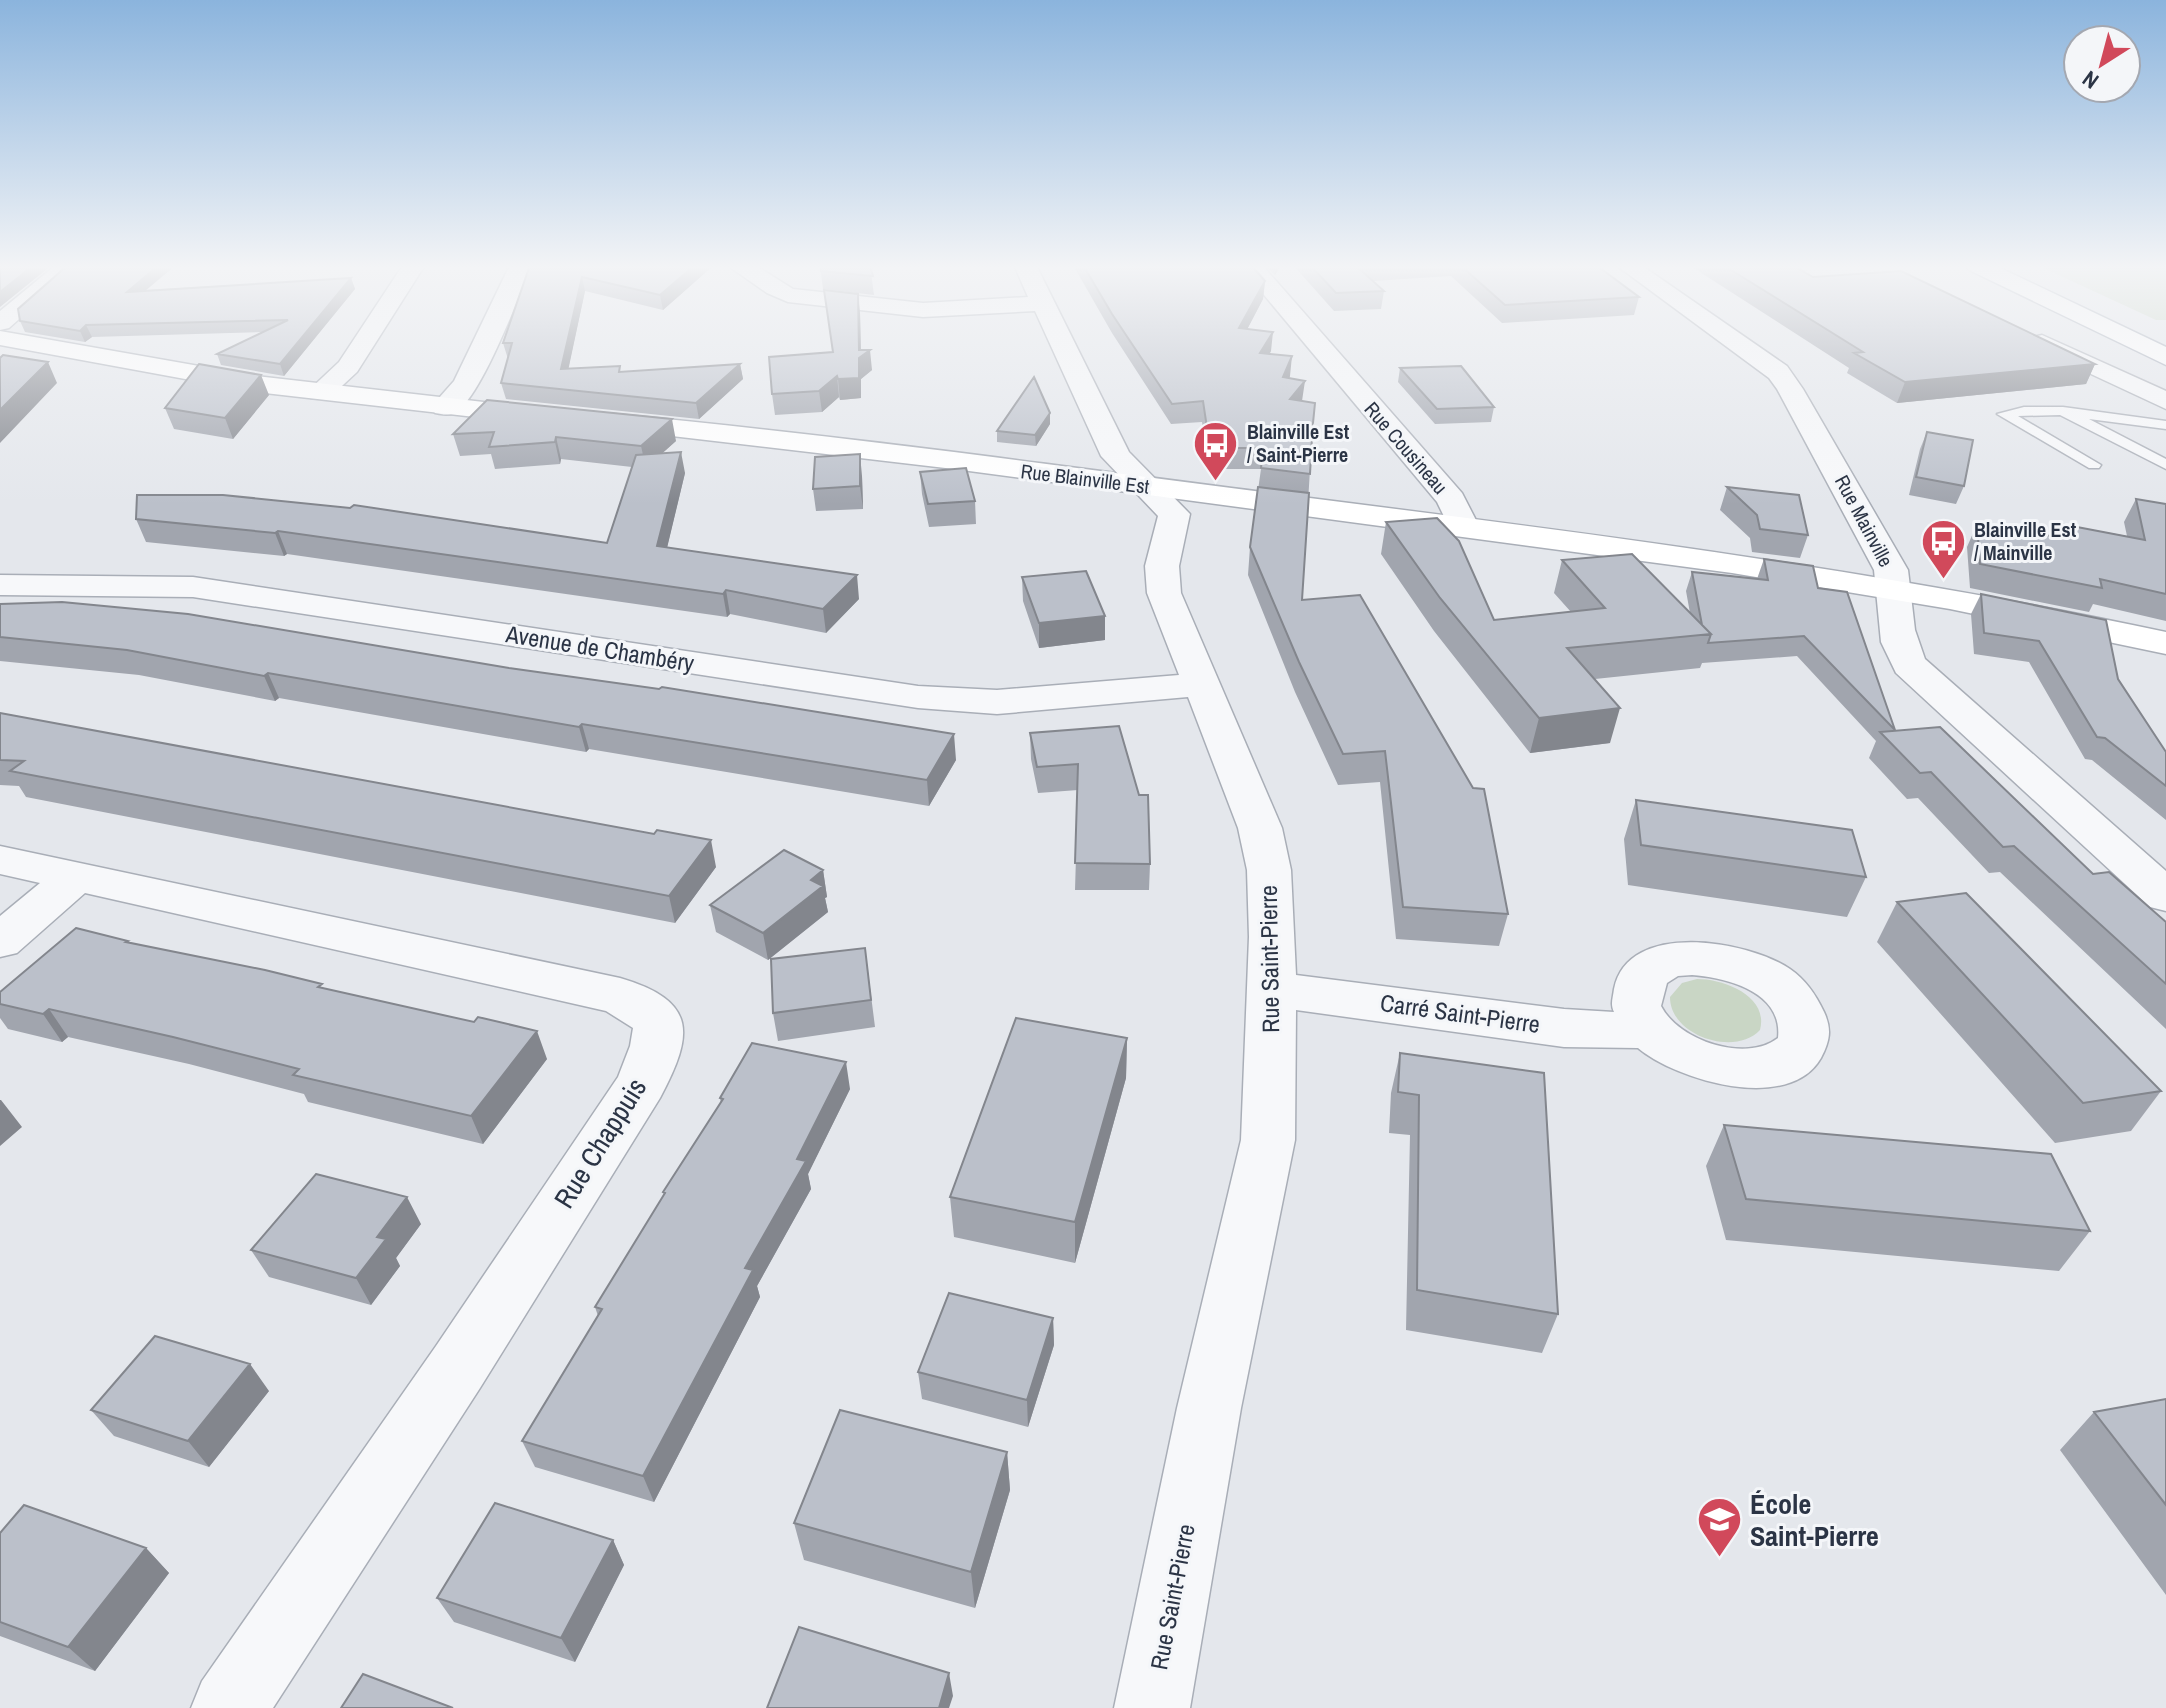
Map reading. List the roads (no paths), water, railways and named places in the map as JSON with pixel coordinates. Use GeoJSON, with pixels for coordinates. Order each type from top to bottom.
{"type":"FeatureCollection","features":[{"type":"Feature","properties":{"kind":"street","name":"Rue Blainville Est"},"geometry":{"type":"LineString","coordinates":[[37,345],[196,374],[320,392],[729,434],[1463,526],[1896,586],[2166,643]]}},
{"type":"Feature","properties":{"kind":"street"},"geometry":{"type":"LineString","coordinates":[[320,392],[348,367],[362,345]]}},
{"type":"Feature","properties":{"kind":"street"},"geometry":{"type":"LineString","coordinates":[[445,407],[467,382],[484,345]]}},
{"type":"Feature","properties":{"kind":"street","name":"Rue Saint-Pierre"},"geometry":{"type":"LineString","coordinates":[[1063,345],[1116,456],[1174,514],[1161,580],[1167,604],[1247,796],[1264,845],[1272,899],[1269,1126],[1262,1177],[1209,1408],[1152,1708]]}},
{"type":"Feature","properties":{"kind":"street","name":"Rue Cousineau"},"geometry":{"type":"LineString","coordinates":[[1318,345],[1451,500],[1463,526]]}},
{"type":"Feature","properties":{"kind":"street","name":"Rue Mainville"},"geometry":{"type":"LineString","coordinates":[[1739,345],[1778,372],[1886,558],[1896,586],[1895,629],[1898,644],[1909,665],[2166,896]]}},
{"type":"Feature","properties":{"kind":"street"},"geometry":{"type":"LineString","coordinates":[[2048,345],[2166,401]]}},
{"type":"Feature","properties":{"kind":"street"},"geometry":{"type":"LineString","coordinates":[[2141,345],[2166,357]]}},
{"type":"Feature","properties":{"kind":"street","name":"Avenue de Chambéry"},"geometry":{"type":"LineString","coordinates":[[0,585],[193,587],[918,697],[997,702],[1201,685]]}},
{"type":"Feature","properties":{"kind":"street","name":"Rue Chappuis"},"geometry":{"type":"LineString","coordinates":[[0,860],[620,996],[659,1020],[656,1046],[641,1084],[458,1367],[229,1708]]}},
{"type":"Feature","properties":{"kind":"street"},"geometry":{"type":"LineString","coordinates":[[0,941],[75,878]]}},
{"type":"Feature","properties":{"kind":"street","name":"Carré Saint-Pierre"},"geometry":{"type":"LineString","coordinates":[[1272,989],[1564,1028],[1617,1031],[1648,1028]]}},
{"type":"Feature","properties":{"kind":"lane"},"geometry":{"type":"LineString","coordinates":[[2063,411],[2166,465]]}},
{"type":"Feature","properties":{"kind":"lane"},"geometry":{"type":"LineString","coordinates":[[2094,465],[2004,414],[2063,411],[2166,425]]}},
{"type":"Feature","properties":{"kind":"place","name":"Blainville Est / Saint-Pierre"},"geometry":{"type":"Point","coordinates":[1216,483]}},
{"type":"Feature","properties":{"kind":"place","name":"Blainville Est / Mainville"},"geometry":{"type":"Point","coordinates":[1943,581]}},
{"type":"Feature","properties":{"kind":"place","name":"École Saint-Pierre"},"geometry":{"type":"Point","coordinates":[1719,1559]}}]}
